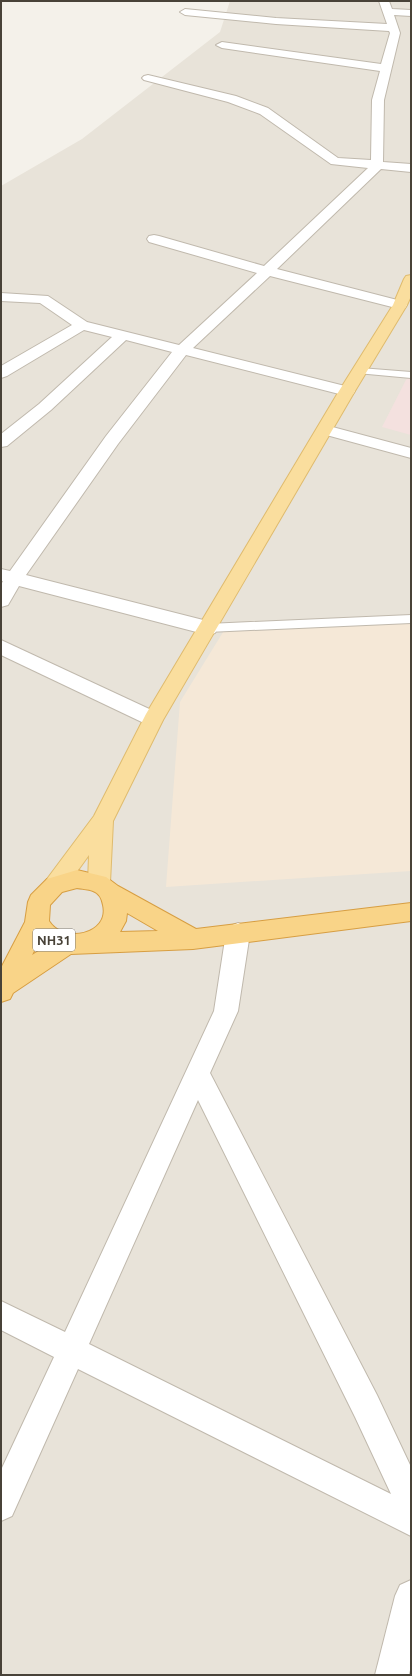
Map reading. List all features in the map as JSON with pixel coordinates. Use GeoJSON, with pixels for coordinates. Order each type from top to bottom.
{"type":"FeatureCollection","features":[{"type":"Feature","properties":{"kind":"highway"},"geometry":{"type":"LineString","coordinates":[[55,885],[77,879],[105,888],[193,939]]}},
{"type":"Feature","properties":{"kind":"highway","name":"NH31"},"geometry":{"type":"LineString","coordinates":[[2,987],[37,922],[39,902],[55,885]]}},
{"type":"Feature","properties":{"kind":"highway","name":"NH31"},"geometry":{"type":"LineString","coordinates":[[90,943],[105,934],[114,921],[116,906],[105,888]]}},
{"type":"Feature","properties":{"kind":"highway","name":"NH31"},"geometry":{"type":"LineString","coordinates":[[37,922],[48,937],[66,945],[78,945],[90,943],[193,939],[411,912]]}},
{"type":"Feature","properties":{"kind":"highway","name":"NH31"},"geometry":{"type":"LineString","coordinates":[[2,987],[66,945]]}},
{"type":"Feature","properties":{"kind":"main road"},"geometry":{"type":"LineString","coordinates":[[55,885],[102,820],[153,719],[347,391],[400,306],[411,279]]}},
{"type":"Feature","properties":{"kind":"main road"},"geometry":{"type":"LineString","coordinates":[[102,820],[105,888]]}},
{"type":"Feature","properties":{"kind":"street"},"geometry":{"type":"LineString","coordinates":[[386,6],[411,13]]}},
{"type":"Feature","properties":{"kind":"street"},"geometry":{"type":"LineString","coordinates":[[1,601],[8,577],[182,350],[377,166],[378,100],[395,33],[386,6]]}},
{"type":"Feature","properties":{"kind":"street"},"geometry":{"type":"LineString","coordinates":[[185,12],[284,22],[393,28]]}},
{"type":"Feature","properties":{"kind":"street"},"geometry":{"type":"LineString","coordinates":[[222,46],[386,68]]}},
{"type":"Feature","properties":{"kind":"street"},"geometry":{"type":"LineString","coordinates":[[148,78],[232,99],[264,112],[276,118],[336,161],[411,168]]}},
{"type":"Feature","properties":{"kind":"street"},"geometry":{"type":"LineString","coordinates":[[154,239],[400,306]]}},
{"type":"Feature","properties":{"kind":"street"},"geometry":{"type":"LineString","coordinates":[[1,297],[43,299],[82,325],[347,391]]}},
{"type":"Feature","properties":{"kind":"street"},"geometry":{"type":"LineString","coordinates":[[1,373],[82,325]]}},
{"type":"Feature","properties":{"kind":"street"},"geometry":{"type":"LineString","coordinates":[[1,442],[45,407],[123,335]]}},
{"type":"Feature","properties":{"kind":"street"},"geometry":{"type":"LineString","coordinates":[[325,430],[411,453]]}},
{"type":"Feature","properties":{"kind":"street"},"geometry":{"type":"LineString","coordinates":[[8,577],[208,628]]}},
{"type":"Feature","properties":{"kind":"street"},"geometry":{"type":"LineString","coordinates":[[1,647],[153,719]]}},
{"type":"Feature","properties":{"kind":"street"},"geometry":{"type":"LineString","coordinates":[[1,1505],[226,1011],[238,933]]}},
{"type":"Feature","properties":{"kind":"street"},"geometry":{"type":"LineString","coordinates":[[198,1074],[366,1406],[411,1501]]}},
{"type":"Feature","properties":{"kind":"street"},"geometry":{"type":"LineString","coordinates":[[1,1315],[411,1520]]}},
{"type":"Feature","properties":{"kind":"street"},"geometry":{"type":"LineString","coordinates":[[392,1675],[411,1596]]}},
{"type":"Feature","properties":{"kind":"lane"},"geometry":{"type":"LineString","coordinates":[[360,371],[411,375]]}},
{"type":"Feature","properties":{"kind":"lane"},"geometry":{"type":"LineString","coordinates":[[208,628],[411,619]]}},
{"type":"Feature","properties":{"kind":"shaded area"},"geometry":{"type":"Polygon","coordinates":[[[230,1],[411,1],[411,1675],[1,1675],[1,186],[82,139],[220,32],[230,1]]]}},
{"type":"Feature","properties":{"kind":"shaded area"},"geometry":{"type":"Polygon","coordinates":[[[411,370],[411,435],[382,427],[411,370]]]}},
{"type":"Feature","properties":{"kind":"shaded area"},"geometry":{"type":"Polygon","coordinates":[[[411,617],[411,871],[166,887],[180,702],[225,629],[411,617]]]}}]}
